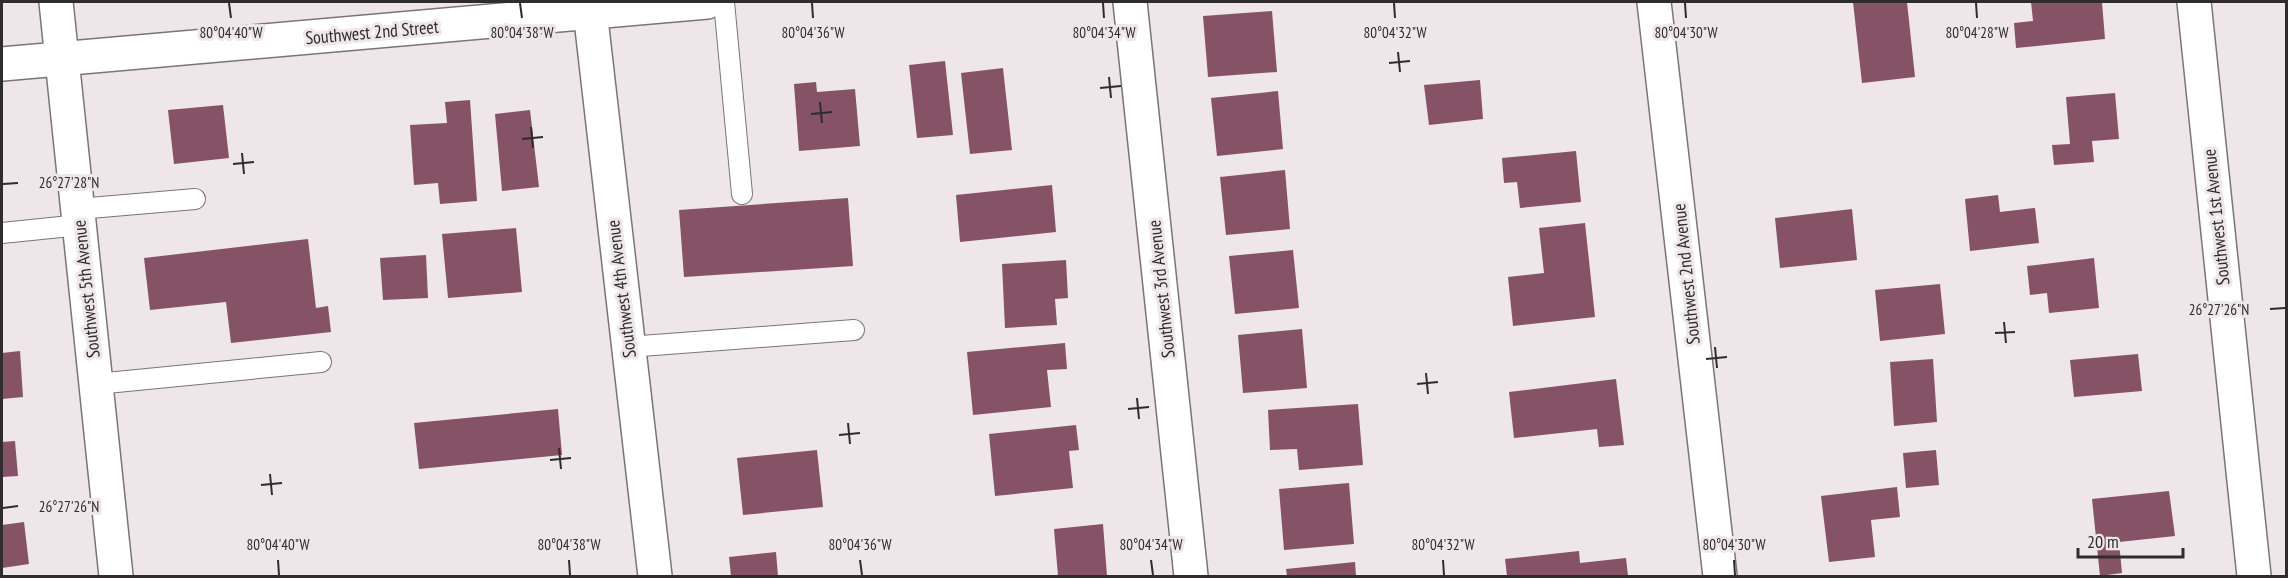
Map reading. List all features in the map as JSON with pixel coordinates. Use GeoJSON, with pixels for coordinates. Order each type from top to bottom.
{"type":"FeatureCollection","features":[{"type":"Feature","properties":{"kind":"street","name":"Southwest 5th Avenue"},"geometry":{"type":"LineString","coordinates":[[56,2],[116,576]]}},
{"type":"Feature","properties":{"kind":"street","name":"Southwest 2nd Street"},"geometry":{"type":"LineString","coordinates":[[2,64],[589,7],[707,2]]}},
{"type":"Feature","properties":{"kind":"street","name":"Southwest 3rd Avenue"},"geometry":{"type":"LineString","coordinates":[[1130,2],[1191,576]]}},
{"type":"Feature","properties":{"kind":"street","name":"Southwest 1st Avenue"},"geometry":{"type":"LineString","coordinates":[[2194,2],[2254,576]]}},
{"type":"Feature","properties":{"kind":"street","name":"Southwest 2nd Avenue"},"geometry":{"type":"LineString","coordinates":[[1655,3],[1720,576]]}},
{"type":"Feature","properties":{"kind":"street","name":"Southwest 4th Avenue"},"geometry":{"type":"LineString","coordinates":[[589,7],[655,576]]}},
{"type":"Feature","properties":{"kind":"lane"},"geometry":{"type":"LineString","coordinates":[[724,2],[742,194]]}},
{"type":"Feature","properties":{"kind":"lane"},"geometry":{"type":"LineString","coordinates":[[2,233],[79,217],[195,199]]}},
{"type":"Feature","properties":{"kind":"lane"},"geometry":{"type":"LineString","coordinates":[[628,347],[854,330]]}},
{"type":"Feature","properties":{"kind":"lane"},"geometry":{"type":"LineString","coordinates":[[96,384],[321,362]]}},
{"type":"Feature","properties":{"kind":"building"},"geometry":{"type":"Polygon","coordinates":[[[1853,2],[1907,2],[1915,77],[1862,83],[1853,2]]]}},
{"type":"Feature","properties":{"kind":"building"},"geometry":{"type":"Polygon","coordinates":[[[2031,2],[2102,2],[2105,39],[2016,48],[2014,23],[2033,21],[2031,2]]]}},
{"type":"Feature","properties":{"kind":"building"},"geometry":{"type":"Polygon","coordinates":[[[1272,11],[1277,72],[1208,77],[1203,16],[1272,11]]]}},
{"type":"Feature","properties":{"kind":"building"},"geometry":{"type":"Polygon","coordinates":[[[945,61],[953,135],[917,138],[909,65],[945,61]]]}},
{"type":"Feature","properties":{"kind":"building"},"geometry":{"type":"Polygon","coordinates":[[[1003,68],[1012,150],[970,154],[961,73],[1003,68]]]}},
{"type":"Feature","properties":{"kind":"building"},"geometry":{"type":"Polygon","coordinates":[[[1480,80],[1483,119],[1429,125],[1424,85],[1480,80]]]}},
{"type":"Feature","properties":{"kind":"building"},"geometry":{"type":"Polygon","coordinates":[[[816,82],[817,92],[855,89],[860,146],[799,151],[794,84],[816,82]]]}},
{"type":"Feature","properties":{"kind":"building"},"geometry":{"type":"Polygon","coordinates":[[[1278,91],[1283,149],[1217,156],[1211,98],[1278,91]]]}},
{"type":"Feature","properties":{"kind":"building"},"geometry":{"type":"Polygon","coordinates":[[[2115,93],[2119,139],[2092,141],[2094,162],[2054,165],[2052,145],[2070,144],[2066,97],[2115,93]]]}},
{"type":"Feature","properties":{"kind":"building"},"geometry":{"type":"Polygon","coordinates":[[[470,100],[477,201],[440,204],[438,183],[414,185],[410,125],[447,123],[445,102],[470,100]]]}},
{"type":"Feature","properties":{"kind":"building"},"geometry":{"type":"Polygon","coordinates":[[[223,105],[229,158],[174,164],[168,110],[223,105]]]}},
{"type":"Feature","properties":{"kind":"building"},"geometry":{"type":"Polygon","coordinates":[[[530,110],[539,187],[502,191],[495,114],[530,110]]]}},
{"type":"Feature","properties":{"kind":"building"},"geometry":{"type":"Polygon","coordinates":[[[1576,151],[1581,202],[1520,208],[1517,182],[1504,183],[1502,158],[1576,151]]]}},
{"type":"Feature","properties":{"kind":"building"},"geometry":{"type":"Polygon","coordinates":[[[1285,170],[1290,229],[1226,235],[1220,177],[1285,170]]]}},
{"type":"Feature","properties":{"kind":"building"},"geometry":{"type":"Polygon","coordinates":[[[1052,185],[1056,232],[960,242],[956,195],[1052,185]]]}},
{"type":"Feature","properties":{"kind":"building"},"geometry":{"type":"Polygon","coordinates":[[[1998,195],[2000,212],[2035,208],[2039,243],[1970,251],[1965,199],[1998,195]]]}},
{"type":"Feature","properties":{"kind":"building"},"geometry":{"type":"Polygon","coordinates":[[[848,198],[853,266],[684,277],[679,210],[848,198]]]}},
{"type":"Feature","properties":{"kind":"building"},"geometry":{"type":"Polygon","coordinates":[[[1852,209],[1857,260],[1780,268],[1775,218],[1852,209]]]}},
{"type":"Feature","properties":{"kind":"building"},"geometry":{"type":"Polygon","coordinates":[[[1585,223],[1595,317],[1513,326],[1508,277],[1544,273],[1539,228],[1585,223]]]}},
{"type":"Feature","properties":{"kind":"building"},"geometry":{"type":"Polygon","coordinates":[[[516,228],[522,292],[448,298],[442,234],[516,228]]]}},
{"type":"Feature","properties":{"kind":"building"},"geometry":{"type":"Polygon","coordinates":[[[308,239],[316,308],[328,306],[331,332],[231,343],[226,302],[150,310],[144,258],[308,239]]]}},
{"type":"Feature","properties":{"kind":"building"},"geometry":{"type":"Polygon","coordinates":[[[1293,250],[1299,308],[1235,314],[1229,256],[1293,250]]]}},
{"type":"Feature","properties":{"kind":"building"},"geometry":{"type":"Polygon","coordinates":[[[426,255],[428,298],[383,300],[380,258],[426,255]]]}},
{"type":"Feature","properties":{"kind":"building"},"geometry":{"type":"Polygon","coordinates":[[[2094,258],[2099,308],[2049,313],[2047,293],[2030,295],[2027,266],[2094,258]]]}},
{"type":"Feature","properties":{"kind":"building"},"geometry":{"type":"Polygon","coordinates":[[[1066,260],[1068,298],[1055,299],[1057,325],[1005,328],[1002,264],[1066,260]]]}},
{"type":"Feature","properties":{"kind":"building"},"geometry":{"type":"Polygon","coordinates":[[[1940,284],[1945,334],[1880,341],[1875,290],[1940,284]]]}},
{"type":"Feature","properties":{"kind":"building"},"geometry":{"type":"Polygon","coordinates":[[[1302,329],[1307,388],[1243,393],[1238,335],[1302,329]]]}},
{"type":"Feature","properties":{"kind":"building"},"geometry":{"type":"Polygon","coordinates":[[[1065,343],[1067,369],[1047,370],[1051,407],[973,415],[967,352],[1065,343]]]}},
{"type":"Feature","properties":{"kind":"building"},"geometry":{"type":"Polygon","coordinates":[[[20,351],[23,397],[2,399],[2,353],[20,351]]]}},
{"type":"Feature","properties":{"kind":"building"},"geometry":{"type":"Polygon","coordinates":[[[2138,354],[2142,391],[2074,397],[2070,360],[2138,354]]]}},
{"type":"Feature","properties":{"kind":"building"},"geometry":{"type":"Polygon","coordinates":[[[1933,359],[1937,422],[1894,426],[1890,362],[1933,359]]]}},
{"type":"Feature","properties":{"kind":"building"},"geometry":{"type":"Polygon","coordinates":[[[1616,379],[1624,445],[1599,447],[1597,429],[1514,438],[1509,392],[1616,379]]]}},
{"type":"Feature","properties":{"kind":"building"},"geometry":{"type":"Polygon","coordinates":[[[1358,404],[1363,465],[1299,470],[1297,449],[1270,450],[1268,410],[1358,404]]]}},
{"type":"Feature","properties":{"kind":"building"},"geometry":{"type":"Polygon","coordinates":[[[558,409],[562,455],[419,469],[414,423],[558,409]]]}},
{"type":"Feature","properties":{"kind":"building"},"geometry":{"type":"Polygon","coordinates":[[[1076,425],[1079,450],[1069,451],[1073,488],[995,496],[989,434],[1076,425]]]}},
{"type":"Feature","properties":{"kind":"building"},"geometry":{"type":"Polygon","coordinates":[[[15,441],[18,476],[2,477],[2,442],[15,441]]]}},
{"type":"Feature","properties":{"kind":"building"},"geometry":{"type":"Polygon","coordinates":[[[817,450],[823,507],[743,515],[737,458],[817,450]]]}},
{"type":"Feature","properties":{"kind":"building"},"geometry":{"type":"Polygon","coordinates":[[[1936,450],[1939,485],[1906,488],[1903,453],[1936,450]]]}},
{"type":"Feature","properties":{"kind":"building"},"geometry":{"type":"Polygon","coordinates":[[[1349,483],[1354,544],[1284,550],[1279,489],[1349,483]]]}},
{"type":"Feature","properties":{"kind":"building"},"geometry":{"type":"Polygon","coordinates":[[[1897,487],[1900,517],[1871,520],[1875,557],[1829,562],[1821,496],[1897,487]]]}},
{"type":"Feature","properties":{"kind":"building"},"geometry":{"type":"Polygon","coordinates":[[[2169,491],[2175,536],[2119,542],[2122,573],[2100,576],[2092,499],[2169,491]]]}},
{"type":"Feature","properties":{"kind":"building"},"geometry":{"type":"Polygon","coordinates":[[[24,522],[29,564],[2,568],[2,525],[24,522]]]}},
{"type":"Feature","properties":{"kind":"building"},"geometry":{"type":"Polygon","coordinates":[[[1103,524],[1107,576],[1058,576],[1054,529],[1103,524]]]}},
{"type":"Feature","properties":{"kind":"building"},"geometry":{"type":"Polygon","coordinates":[[[1579,551],[1580,563],[1626,558],[1628,576],[1507,576],[1505,559],[1579,551]]]}},
{"type":"Feature","properties":{"kind":"building"},"geometry":{"type":"Polygon","coordinates":[[[776,552],[778,576],[731,576],[729,557],[776,552]]]}},
{"type":"Feature","properties":{"kind":"building"},"geometry":{"type":"Polygon","coordinates":[[[1355,562],[1356,576],[1287,576],[1286,569],[1355,562]]]}}]}
